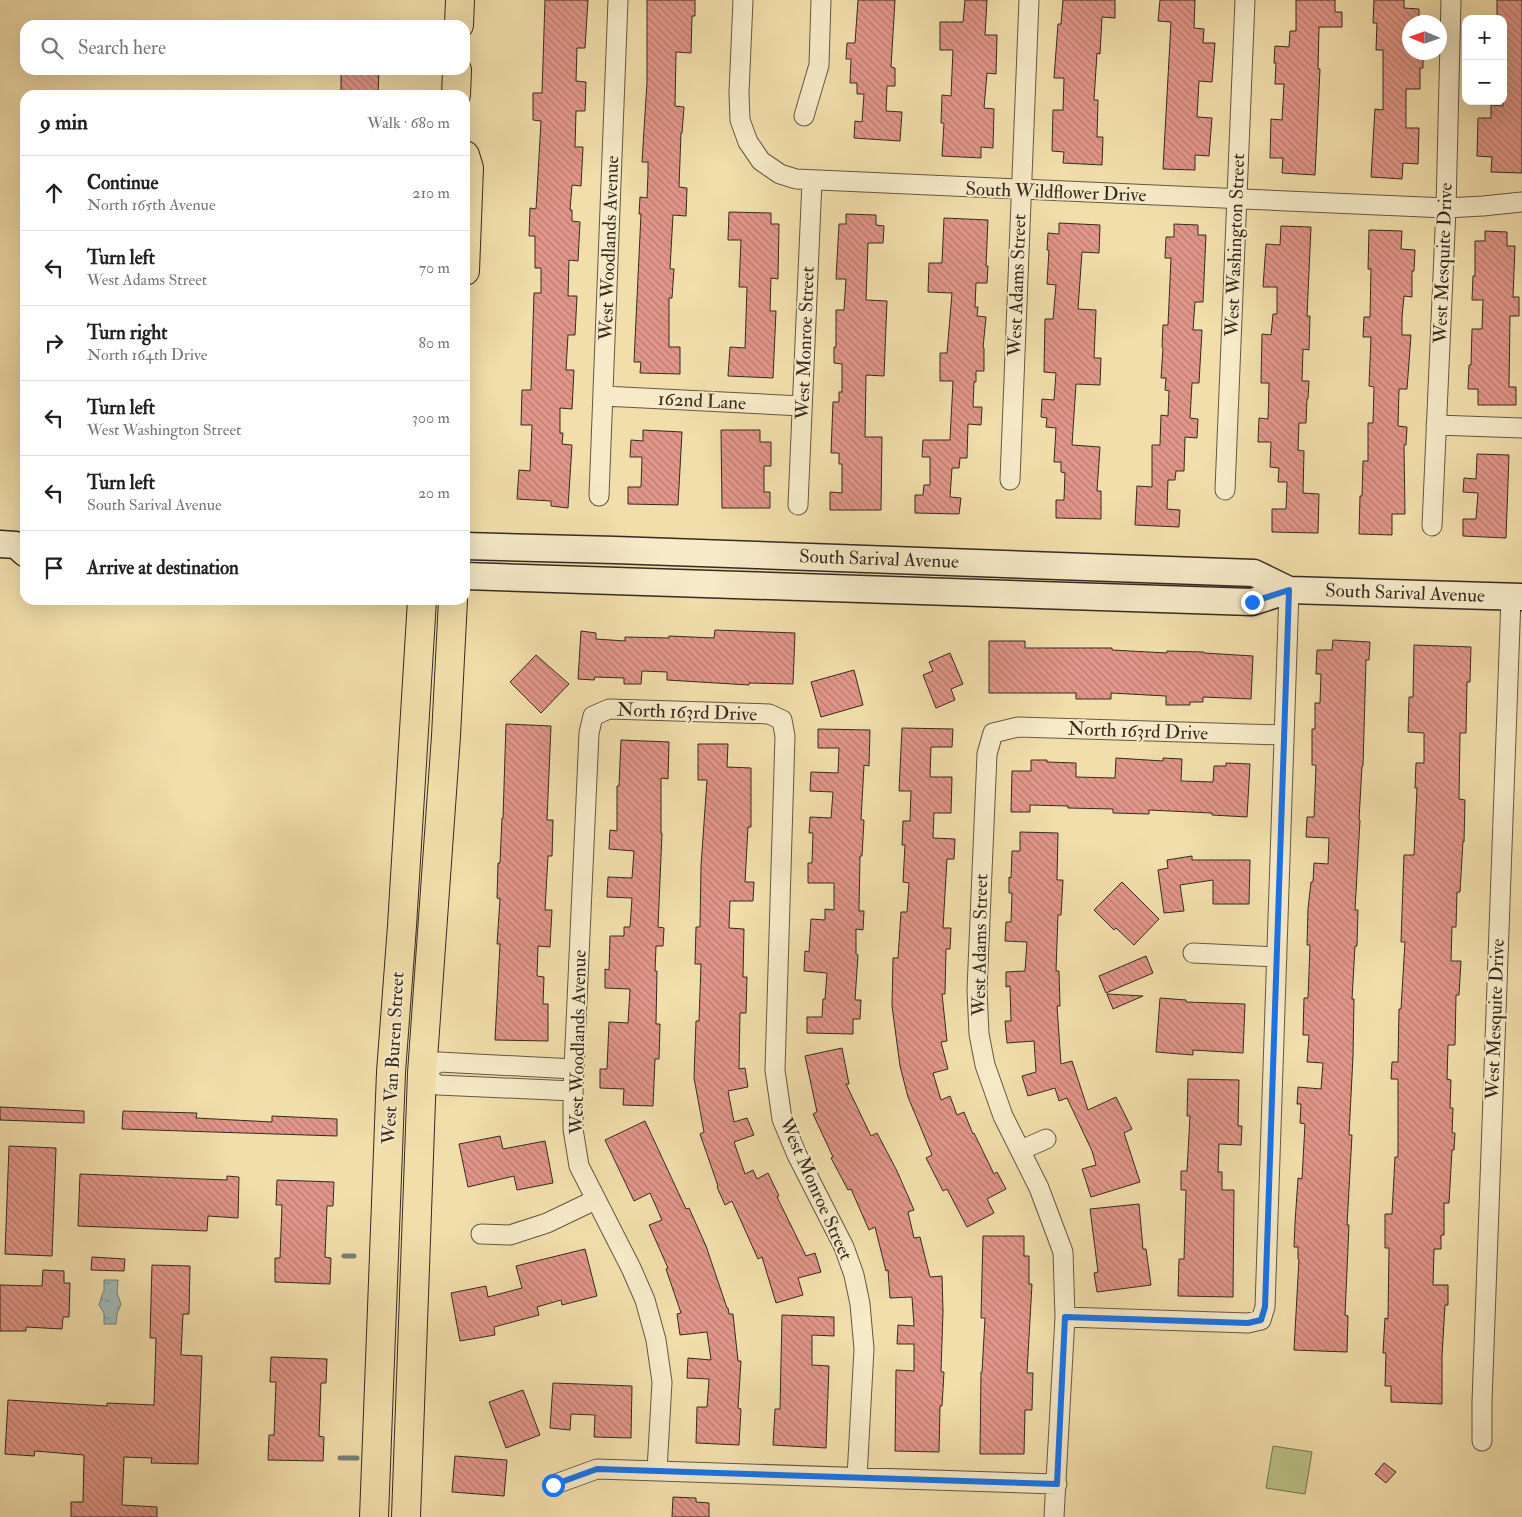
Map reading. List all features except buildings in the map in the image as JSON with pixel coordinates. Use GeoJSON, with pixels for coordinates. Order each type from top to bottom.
{"type":"FeatureCollection","features":[{"type":"Feature","properties":{"kind":"main road"},"geometry":{"type":"LineString","coordinates":[[459,20],[460,0]]}},
{"type":"Feature","properties":{"kind":"main road"},"geometry":{"type":"LineString","coordinates":[[456,90],[457,75]]}},
{"type":"Feature","properties":{"kind":"main road","name":"South Sarival Avenue"},"geometry":{"type":"LineString","coordinates":[[470,546],[1254,573],[1289,590]]}},
{"type":"Feature","properties":{"kind":"main road","name":"South Sarival Avenue"},"geometry":{"type":"LineString","coordinates":[[470,576],[1252,602],[1289,590],[1516,597]]}},
{"type":"Feature","properties":{"kind":"main road","name":"West Van Buren Street"},"geometry":{"type":"LineString","coordinates":[[380,1511],[390,1072],[402,926],[422,605]]}},
{"type":"Feature","properties":{"kind":"main road","name":"West Van Buren Street"},"geometry":{"type":"LineString","coordinates":[[406,1517],[422,1073],[445,746],[453,605]]}},
{"type":"Feature","properties":{"kind":"main road"},"geometry":{"type":"LineString","coordinates":[[390,1072],[422,1073]]}},
{"type":"Feature","properties":{"kind":"street","name":"West Woodlands Avenue"},"geometry":{"type":"LineString","coordinates":[[599,496],[618,0]]}},
{"type":"Feature","properties":{"kind":"street","name":"South Wildflower Drive"},"geometry":{"type":"LineString","coordinates":[[743,0],[739,92],[740,120],[748,142],[761,161],[780,174],[796,179],[1446,208],[1522,202]]}},
{"type":"Feature","properties":{"kind":"street"},"geometry":{"type":"LineString","coordinates":[[804,116],[819,65],[821,0]]}},
{"type":"Feature","properties":{"kind":"street","name":"West Adams Street"},"geometry":{"type":"LineString","coordinates":[[1010,480],[1029,0]]}},
{"type":"Feature","properties":{"kind":"street","name":"West Washington Street"},"geometry":{"type":"LineString","coordinates":[[1225,490],[1245,0]]}},
{"type":"Feature","properties":{"kind":"street","name":"West Mesquite Drive"},"geometry":{"type":"LineString","coordinates":[[1432,526],[1446,208],[1451,0]]}},
{"type":"Feature","properties":{"kind":"street","name":"West Monroe Street"},"geometry":{"type":"LineString","coordinates":[[798,505],[812,181]]}},
{"type":"Feature","properties":{"kind":"street","name":"162nd Lane"},"geometry":{"type":"LineString","coordinates":[[603,396],[802,406]]}},
{"type":"Feature","properties":{"kind":"street"},"geometry":{"type":"LineString","coordinates":[[1436,425],[1522,428]]}},
{"type":"Feature","properties":{"kind":"street"},"geometry":{"type":"LineString","coordinates":[[1065,1317],[1248,1323],[1261,1320],[1265,1307],[1289,590]]}},
{"type":"Feature","properties":{"kind":"street","name":"West Mesquite Drive"},"geometry":{"type":"LineString","coordinates":[[1482,1441],[1482,1402],[1516,597]]}},
{"type":"Feature","properties":{"kind":"street","name":"North 163rd Drive"},"geometry":{"type":"LineString","coordinates":[[593,716],[609,709],[769,714],[782,720]]}},
{"type":"Feature","properties":{"kind":"street","name":"West Woodlands Avenue"},"geometry":{"type":"LineString","coordinates":[[593,716],[589,733],[573,1091],[573,1129],[579,1166],[631,1268],[645,1300],[656,1340],[662,1382],[658,1470]]}},
{"type":"Feature","properties":{"kind":"street","name":"West Monroe Street"},"geometry":{"type":"LineString","coordinates":[[782,720],[786,736],[775,1070],[782,1119],[844,1247],[854,1275],[859,1297],[864,1349],[857,1478]]}},
{"type":"Feature","properties":{"kind":"street","name":"North 163rd Drive"},"geometry":{"type":"LineString","coordinates":[[993,733],[1018,728],[1284,735]]}},
{"type":"Feature","properties":{"kind":"street","name":"West Adams Street"},"geometry":{"type":"LineString","coordinates":[[993,733],[986,764],[976,990],[979,1034],[985,1065],[1000,1107],[1039,1188],[1062,1252],[1065,1317],[1054,1517]]}},
{"type":"Feature","properties":{"kind":"street"},"geometry":{"type":"LineString","coordinates":[[1193,952],[1277,957]]}},
{"type":"Feature","properties":{"kind":"street"},"geometry":{"type":"LineString","coordinates":[[573,1091],[438,1086],[422,1073],[439,1062],[574,1069]]}},
{"type":"Feature","properties":{"kind":"street"},"geometry":{"type":"LineString","coordinates":[[1021,1150],[1046,1139]]}},
{"type":"Feature","properties":{"kind":"street"},"geometry":{"type":"LineString","coordinates":[[481,1234],[510,1235],[547,1223],[595,1200]]}},
{"type":"Feature","properties":{"kind":"street"},"geometry":{"type":"LineString","coordinates":[[553,1485],[597,1469],[1057,1484]]}},
{"type":"Feature","properties":{"kind":"green space"},"geometry":{"type":"Polygon","coordinates":[[[1273,1446],[1312,1452],[1305,1494],[1266,1488],[1273,1446]]]}},
{"type":"Feature","properties":{"kind":"water"},"geometry":{"type":"Polygon","coordinates":[[[104,1280],[118,1280],[117,1293],[121,1304],[116,1324],[104,1324],[104,1313],[99,1305],[104,1291],[104,1280]]]}},
{"type":"Feature","properties":{"kind":"waterway"},"geometry":{"type":"LineString","coordinates":[[344,1256],[354,1256]]}},
{"type":"Feature","properties":{"kind":"waterway"},"geometry":{"type":"LineString","coordinates":[[340,1458],[357,1458]]}},
{"type":"Feature","properties":{"kind":"route"},"geometry":{"type":"LineString","coordinates":[[553,1485],[597,1469],[1057,1484],[1065,1317],[1248,1323],[1261,1320],[1265,1307],[1289,590],[1252,602]]}}]}
